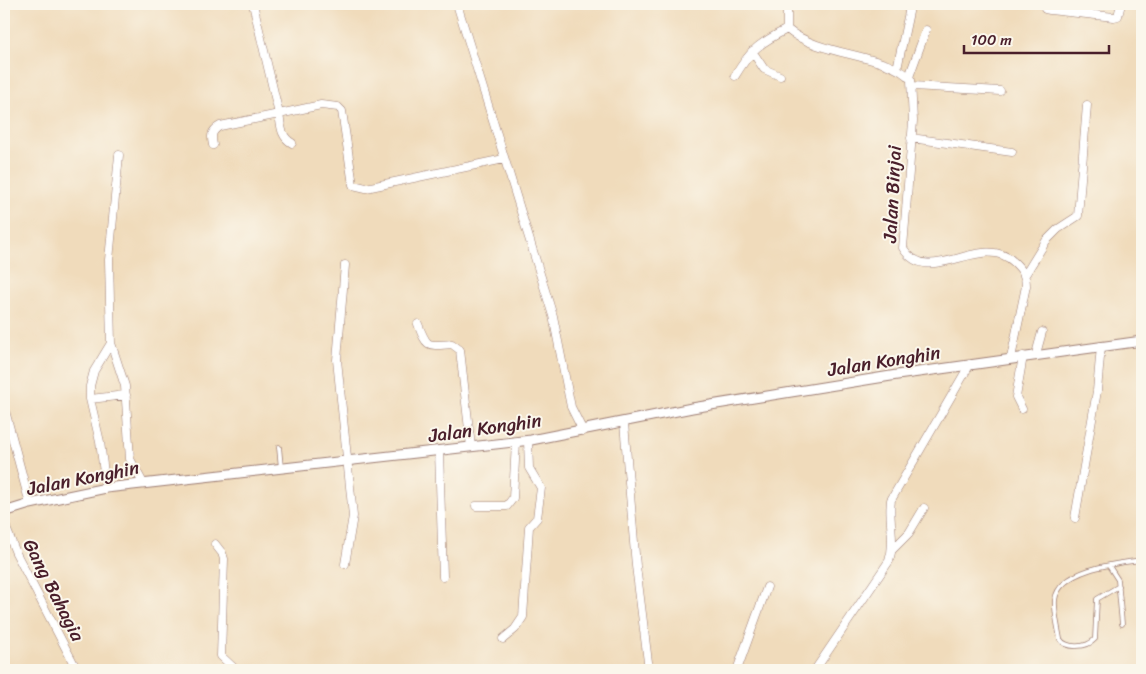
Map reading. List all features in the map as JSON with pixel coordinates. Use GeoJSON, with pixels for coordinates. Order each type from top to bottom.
{"type":"FeatureCollection","features":[{"type":"Feature","properties":{"kind":"street"},"geometry":{"type":"LineString","coordinates":[[253,4],[283,134],[292,143]]}},
{"type":"Feature","properties":{"kind":"street"},"geometry":{"type":"LineString","coordinates":[[457,4],[553,316],[570,408],[583,431]]}},
{"type":"Feature","properties":{"kind":"street"},"geometry":{"type":"LineString","coordinates":[[787,4],[787,29]]}},
{"type":"Feature","properties":{"kind":"street"},"geometry":{"type":"LineString","coordinates":[[897,69],[909,12],[908,4]]}},
{"type":"Feature","properties":{"kind":"street"},"geometry":{"type":"LineString","coordinates":[[1043,4],[1045,9],[1072,8],[1114,17],[1118,16],[1121,4]]}},
{"type":"Feature","properties":{"kind":"street"},"geometry":{"type":"LineString","coordinates":[[735,76],[752,51],[763,42],[787,29]]}},
{"type":"Feature","properties":{"kind":"street"},"geometry":{"type":"LineString","coordinates":[[787,29],[808,43],[897,69],[909,77],[926,30]]}},
{"type":"Feature","properties":{"kind":"street"},"geometry":{"type":"LineString","coordinates":[[752,51],[764,70],[780,76]]}},
{"type":"Feature","properties":{"kind":"street","name":"Jalan Binjai"},"geometry":{"type":"LineString","coordinates":[[909,77],[913,86],[903,248],[910,259],[918,263],[933,263],[994,251],[1008,257],[1025,275]]}},
{"type":"Feature","properties":{"kind":"street"},"geometry":{"type":"LineString","coordinates":[[913,86],[1000,91]]}},
{"type":"Feature","properties":{"kind":"street"},"geometry":{"type":"LineString","coordinates":[[213,145],[212,136],[214,130],[220,126],[321,105],[338,106],[342,111],[353,186],[358,188],[504,158]]}},
{"type":"Feature","properties":{"kind":"street"},"geometry":{"type":"LineString","coordinates":[[1011,358],[1026,286],[1025,275],[1046,240],[1058,228],[1078,216],[1087,105]]}},
{"type":"Feature","properties":{"kind":"street"},"geometry":{"type":"LineString","coordinates":[[911,138],[1012,152]]}},
{"type":"Feature","properties":{"kind":"street"},"geometry":{"type":"LineString","coordinates":[[119,155],[109,260],[111,343],[120,364],[126,395],[130,459],[143,483]]}},
{"type":"Feature","properties":{"kind":"street"},"geometry":{"type":"LineString","coordinates":[[345,265],[337,360],[349,461],[353,516],[345,564]]}},
{"type":"Feature","properties":{"kind":"street"},"geometry":{"type":"LineString","coordinates":[[418,324],[429,346],[452,344],[460,350],[471,447]]}},
{"type":"Feature","properties":{"kind":"street"},"geometry":{"type":"LineString","coordinates":[[1036,354],[1042,332]]}},
{"type":"Feature","properties":{"kind":"street","name":"Jalan Konghin"},"geometry":{"type":"LineString","coordinates":[[4,512],[30,504],[106,488],[528,441],[692,408],[1036,354],[1142,341]]}},
{"type":"Feature","properties":{"kind":"street"},"geometry":{"type":"LineString","coordinates":[[106,488],[100,442],[90,399],[90,386],[94,371],[111,343]]}},
{"type":"Feature","properties":{"kind":"street"},"geometry":{"type":"LineString","coordinates":[[1075,518],[1097,391],[1101,346]]}},
{"type":"Feature","properties":{"kind":"street"},"geometry":{"type":"LineString","coordinates":[[1022,409],[1016,397],[1023,356]]}},
{"type":"Feature","properties":{"kind":"street","name":"Jalan Konghin"},"geometry":{"type":"LineString","coordinates":[[815,670],[889,561],[892,550],[889,510],[891,500],[970,364]]}},
{"type":"Feature","properties":{"kind":"street"},"geometry":{"type":"LineString","coordinates":[[90,399],[126,395]]}},
{"type":"Feature","properties":{"kind":"street"},"geometry":{"type":"LineString","coordinates":[[4,407],[30,504]]}},
{"type":"Feature","properties":{"kind":"street"},"geometry":{"type":"LineString","coordinates":[[624,423],[636,566],[649,670]]}},
{"type":"Feature","properties":{"kind":"street"},"geometry":{"type":"LineString","coordinates":[[503,638],[515,629],[523,617],[529,527],[537,518],[541,488],[529,468],[528,441]]}},
{"type":"Feature","properties":{"kind":"street"},"geometry":{"type":"LineString","coordinates":[[476,506],[507,506],[511,503],[513,498],[516,442]]}},
{"type":"Feature","properties":{"kind":"street"},"geometry":{"type":"LineString","coordinates":[[439,451],[443,577]]}},
{"type":"Feature","properties":{"kind":"street"},"geometry":{"type":"LineString","coordinates":[[892,550],[909,533],[924,508]]}},
{"type":"Feature","properties":{"kind":"street","name":"Gang Bahagia"},"geometry":{"type":"LineString","coordinates":[[4,523],[16,553],[77,670]]}},
{"type":"Feature","properties":{"kind":"street"},"geometry":{"type":"LineString","coordinates":[[215,544],[222,552],[224,559],[221,656],[236,670]]}},
{"type":"Feature","properties":{"kind":"street"},"geometry":{"type":"LineString","coordinates":[[737,670],[767,586]]}},
{"type":"Feature","properties":{"kind":"lane"},"geometry":{"type":"LineString","coordinates":[[280,447],[281,468]]}},
{"type":"Feature","properties":{"kind":"lane"},"geometry":{"type":"LineString","coordinates":[[1119,586],[1097,599],[1095,639],[1092,642],[1068,646],[1063,644],[1060,638],[1055,607],[1057,594],[1071,578],[1081,572],[1142,560]]}},
{"type":"Feature","properties":{"kind":"lane"},"geometry":{"type":"LineString","coordinates":[[1110,566],[1118,580],[1122,624]]}}]}
